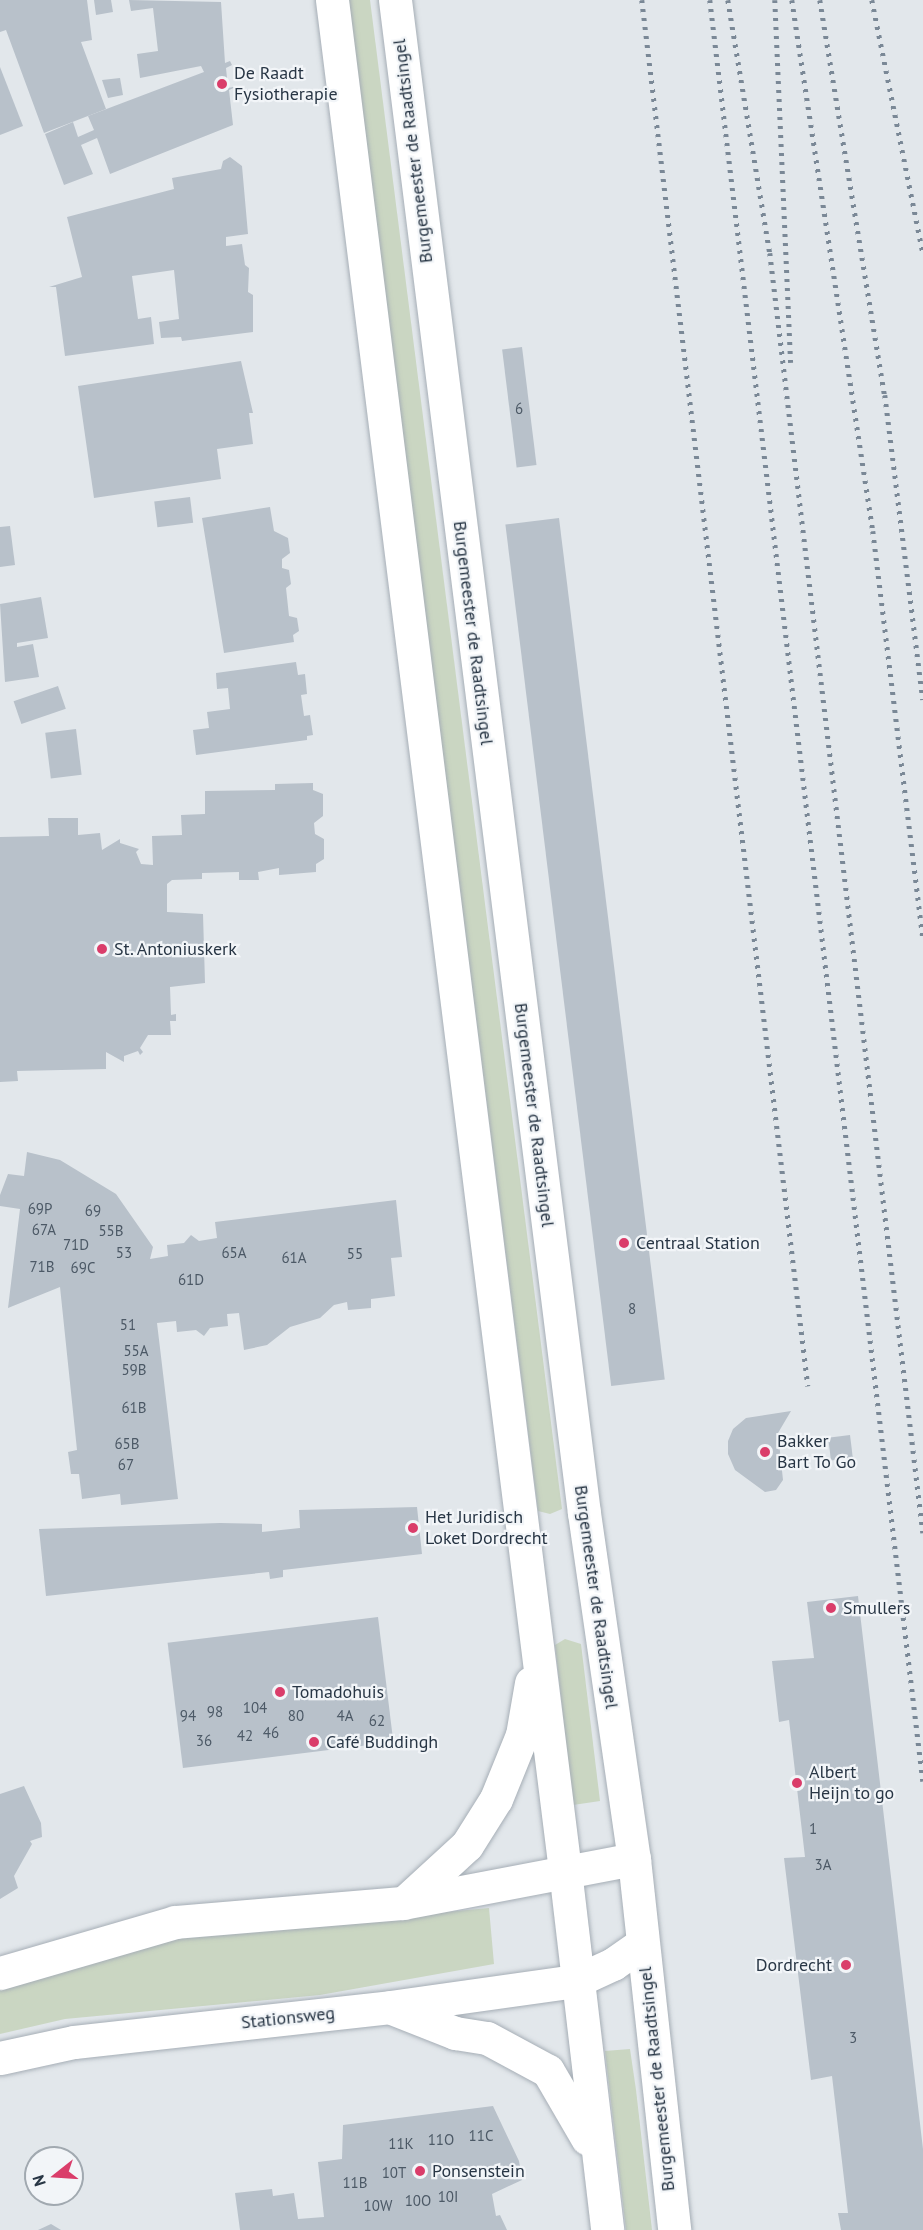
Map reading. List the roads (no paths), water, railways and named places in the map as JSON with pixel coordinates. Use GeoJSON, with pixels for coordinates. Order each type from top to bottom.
{"type":"FeatureCollection","features":[{"type":"Feature","properties":{"kind":"main road"},"geometry":{"type":"LineString","coordinates":[[332,0],[565,1870],[576,1981],[607,2230]]}},
{"type":"Feature","properties":{"kind":"main road","name":"Burgemeester de Raadtsingel"},"geometry":{"type":"LineString","coordinates":[[395,0],[584,1513],[634,1859],[674,2230]]}},
{"type":"Feature","properties":{"kind":"main road"},"geometry":{"type":"LineString","coordinates":[[404,1903],[467,1845],[496,1799],[522,1735],[537,1652]]}},
{"type":"Feature","properties":{"kind":"main road"},"geometry":{"type":"LineString","coordinates":[[0,1973],[175,1922],[404,1903],[565,1870],[634,1859]]}},
{"type":"Feature","properties":{"kind":"main road","name":"Stationsweg"},"geometry":{"type":"LineString","coordinates":[[0,2058],[74,2042],[390,2007],[576,1981],[613,1964],[642,1944]]}},
{"type":"Feature","properties":{"kind":"main road"},"geometry":{"type":"LineString","coordinates":[[390,2007],[456,2033],[488,2038],[548,2071],[588,2139],[601,2183]]}},
{"type":"Feature","properties":{"kind":"railway"},"geometry":{"type":"LineString","coordinates":[[642,0],[808,1386]]}},
{"type":"Feature","properties":{"kind":"railway"},"geometry":{"type":"LineString","coordinates":[[710,0],[923,1781]]}},
{"type":"Feature","properties":{"kind":"railway"},"geometry":{"type":"LineString","coordinates":[[728,0],[770,253],[923,1533]]}},
{"type":"Feature","properties":{"kind":"railway"},"geometry":{"type":"LineString","coordinates":[[775,0],[791,363]]}},
{"type":"Feature","properties":{"kind":"railway"},"geometry":{"type":"LineString","coordinates":[[792,0],[873,531],[923,941]]}},
{"type":"Feature","properties":{"kind":"railway"},"geometry":{"type":"LineString","coordinates":[[820,0],[885,395],[923,700]]}},
{"type":"Feature","properties":{"kind":"railway"},"geometry":{"type":"LineString","coordinates":[[872,0],[923,252]]}},
{"type":"Feature","properties":{"kind":"place","name":"De Raadt Fysiotherapie"},"geometry":{"type":"Point","coordinates":[222,84]}},
{"type":"Feature","properties":{"kind":"place","name":"St. Antoniuskerk"},"geometry":{"type":"Point","coordinates":[102,949]}},
{"type":"Feature","properties":{"kind":"place","name":"Centraal Station"},"geometry":{"type":"Point","coordinates":[624,1243]}},
{"type":"Feature","properties":{"kind":"place","name":"Bakker Bart To Go"},"geometry":{"type":"Point","coordinates":[765,1452]}},
{"type":"Feature","properties":{"kind":"place","name":"Het Juridisch Loket Dordrecht"},"geometry":{"type":"Point","coordinates":[413,1528]}},
{"type":"Feature","properties":{"kind":"place","name":"Smullers"},"geometry":{"type":"Point","coordinates":[831,1608]}},
{"type":"Feature","properties":{"kind":"place","name":"Tomadohuis"},"geometry":{"type":"Point","coordinates":[280,1692]}},
{"type":"Feature","properties":{"kind":"place","name":"Café Buddingh"},"geometry":{"type":"Point","coordinates":[314,1742]}},
{"type":"Feature","properties":{"kind":"place","name":"Albert Heijn to go"},"geometry":{"type":"Point","coordinates":[797,1783]}},
{"type":"Feature","properties":{"kind":"place","name":"Dordrecht"},"geometry":{"type":"Point","coordinates":[846,1965]}},
{"type":"Feature","properties":{"kind":"place","name":"Ponsenstein"},"geometry":{"type":"Point","coordinates":[420,2171]}}]}
